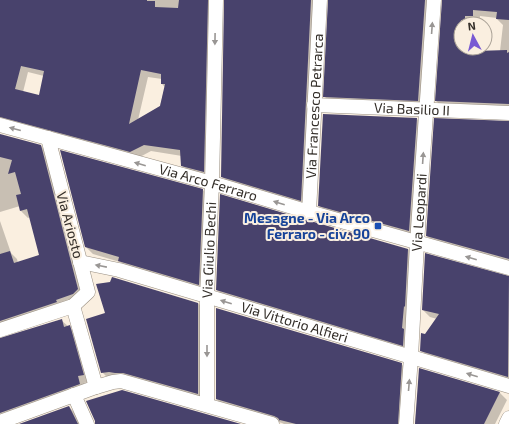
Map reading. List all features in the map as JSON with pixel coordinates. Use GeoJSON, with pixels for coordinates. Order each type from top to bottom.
{"type":"FeatureCollection","features":[{"type":"Feature","properties":{"kind":"street","name":"Via Giulio Bechi"},"geometry":{"type":"LineString","coordinates":[[207,405],[207,296],[212,183],[216,0]]}},
{"type":"Feature","properties":{"kind":"street","name":"Via Francesco Petrarca"},"geometry":{"type":"LineString","coordinates":[[309,212],[320,0]]}},
{"type":"Feature","properties":{"kind":"street","name":"Via Leopardi"},"geometry":{"type":"LineString","coordinates":[[406,424],[434,0]]}},
{"type":"Feature","properties":{"kind":"street","name":"Via Basilio II"},"geometry":{"type":"LineString","coordinates":[[314,105],[509,114]]}},
{"type":"Feature","properties":{"kind":"street","name":"Via Arco Ferraro"},"geometry":{"type":"LineString","coordinates":[[0,125],[212,183],[417,243],[509,268]]}},
{"type":"Feature","properties":{"kind":"street","name":"Via Ariosto"},"geometry":{"type":"LineString","coordinates":[[48,138],[88,292],[73,306]]}},
{"type":"Feature","properties":{"kind":"street","name":"Via Vittorio Alfieri"},"geometry":{"type":"LineString","coordinates":[[80,262],[119,270],[509,386]]}},
{"type":"Feature","properties":{"kind":"street"},"geometry":{"type":"LineString","coordinates":[[0,330],[73,306],[96,388]]}},
{"type":"Feature","properties":{"kind":"street"},"geometry":{"type":"LineString","coordinates":[[0,423],[74,395],[113,382],[121,382],[272,424]]}},
{"type":"Feature","properties":{"kind":"street"},"geometry":{"type":"LineString","coordinates":[[74,395],[88,424]]}},
{"type":"Feature","properties":{"kind":"street"},"geometry":{"type":"LineString","coordinates":[[506,424],[509,418]]}},
{"type":"Feature","properties":{"kind":"building"},"geometry":{"type":"Polygon","coordinates":[[[0,0],[147,0],[155,1],[155,7],[178,8],[179,0],[208,0],[204,172],[181,166],[180,150],[144,145],[130,152],[0,117],[0,0]],[[21,66],[15,89],[39,95],[44,71],[21,66]],[[141,70],[129,124],[160,106],[165,84],[161,84],[161,74],[141,70]]]}},
{"type":"Feature","properties":{"kind":"building"},"geometry":{"type":"Polygon","coordinates":[[[224,0],[311,0],[301,201],[221,177],[224,0]]]}},
{"type":"Feature","properties":{"kind":"building"},"geometry":{"type":"Polygon","coordinates":[[[328,0],[425,0],[418,101],[323,97],[328,0]]]}},
{"type":"Feature","properties":{"kind":"building"},"geometry":{"type":"Polygon","coordinates":[[[442,0],[509,0],[509,20],[496,19],[497,12],[473,10],[473,16],[453,16],[453,56],[493,56],[493,50],[507,50],[507,53],[509,52],[509,104],[435,101],[442,0]]]}},
{"type":"Feature","properties":{"kind":"building"},"geometry":{"type":"Polygon","coordinates":[[[323,114],[417,118],[409,231],[318,206],[323,114]]]}},
{"type":"Feature","properties":{"kind":"building"},"geometry":{"type":"Polygon","coordinates":[[[434,118],[509,121],[509,259],[426,236],[434,118]]]}},
{"type":"Feature","properties":{"kind":"building"},"geometry":{"type":"Polygon","coordinates":[[[0,134],[41,145],[78,289],[73,294],[56,300],[57,302],[0,321],[0,254],[10,251],[14,263],[39,255],[27,209],[20,211],[16,195],[21,194],[15,172],[8,174],[12,160],[0,157],[0,134]]]}},
{"type":"Feature","properties":{"kind":"building"},"geometry":{"type":"Polygon","coordinates":[[[60,150],[203,189],[199,285],[118,261],[119,257],[85,247],[60,150]]]}},
{"type":"Feature","properties":{"kind":"building"},"geometry":{"type":"Polygon","coordinates":[[[220,194],[408,249],[405,307],[404,306],[402,328],[404,329],[403,346],[216,290],[220,194]]]}},
{"type":"Feature","properties":{"kind":"building"},"geometry":{"type":"Polygon","coordinates":[[[425,253],[509,276],[508,377],[420,351],[421,333],[425,334],[439,314],[422,310],[425,253]]]}},
{"type":"Feature","properties":{"kind":"building"},"geometry":{"type":"Polygon","coordinates":[[[112,277],[198,303],[198,394],[123,373],[101,373],[86,319],[105,313],[96,284],[110,282],[112,277]]]}},
{"type":"Feature","properties":{"kind":"building"},"geometry":{"type":"Polygon","coordinates":[[[216,308],[402,363],[398,424],[296,424],[280,421],[274,416],[216,399],[216,308]]]}},
{"type":"Feature","properties":{"kind":"building"},"geometry":{"type":"Polygon","coordinates":[[[62,319],[64,327],[70,325],[84,375],[78,376],[80,384],[0,413],[0,338],[62,319]]]}},
{"type":"Feature","properties":{"kind":"building"},"geometry":{"type":"Polygon","coordinates":[[[419,368],[500,392],[484,424],[415,424],[419,368]]]}},
{"type":"Feature","properties":{"kind":"building"},"geometry":{"type":"Polygon","coordinates":[[[122,390],[241,424],[95,424],[86,401],[122,390]]]}},
{"type":"Feature","properties":{"kind":"building"},"geometry":{"type":"Polygon","coordinates":[[[69,406],[78,424],[19,424],[69,406]]]}},
{"type":"Feature","properties":{"kind":"place","name":"Mesagne - Via Arco Ferraro - civ. 90"},"geometry":{"type":"Point","coordinates":[378,226]}}]}
